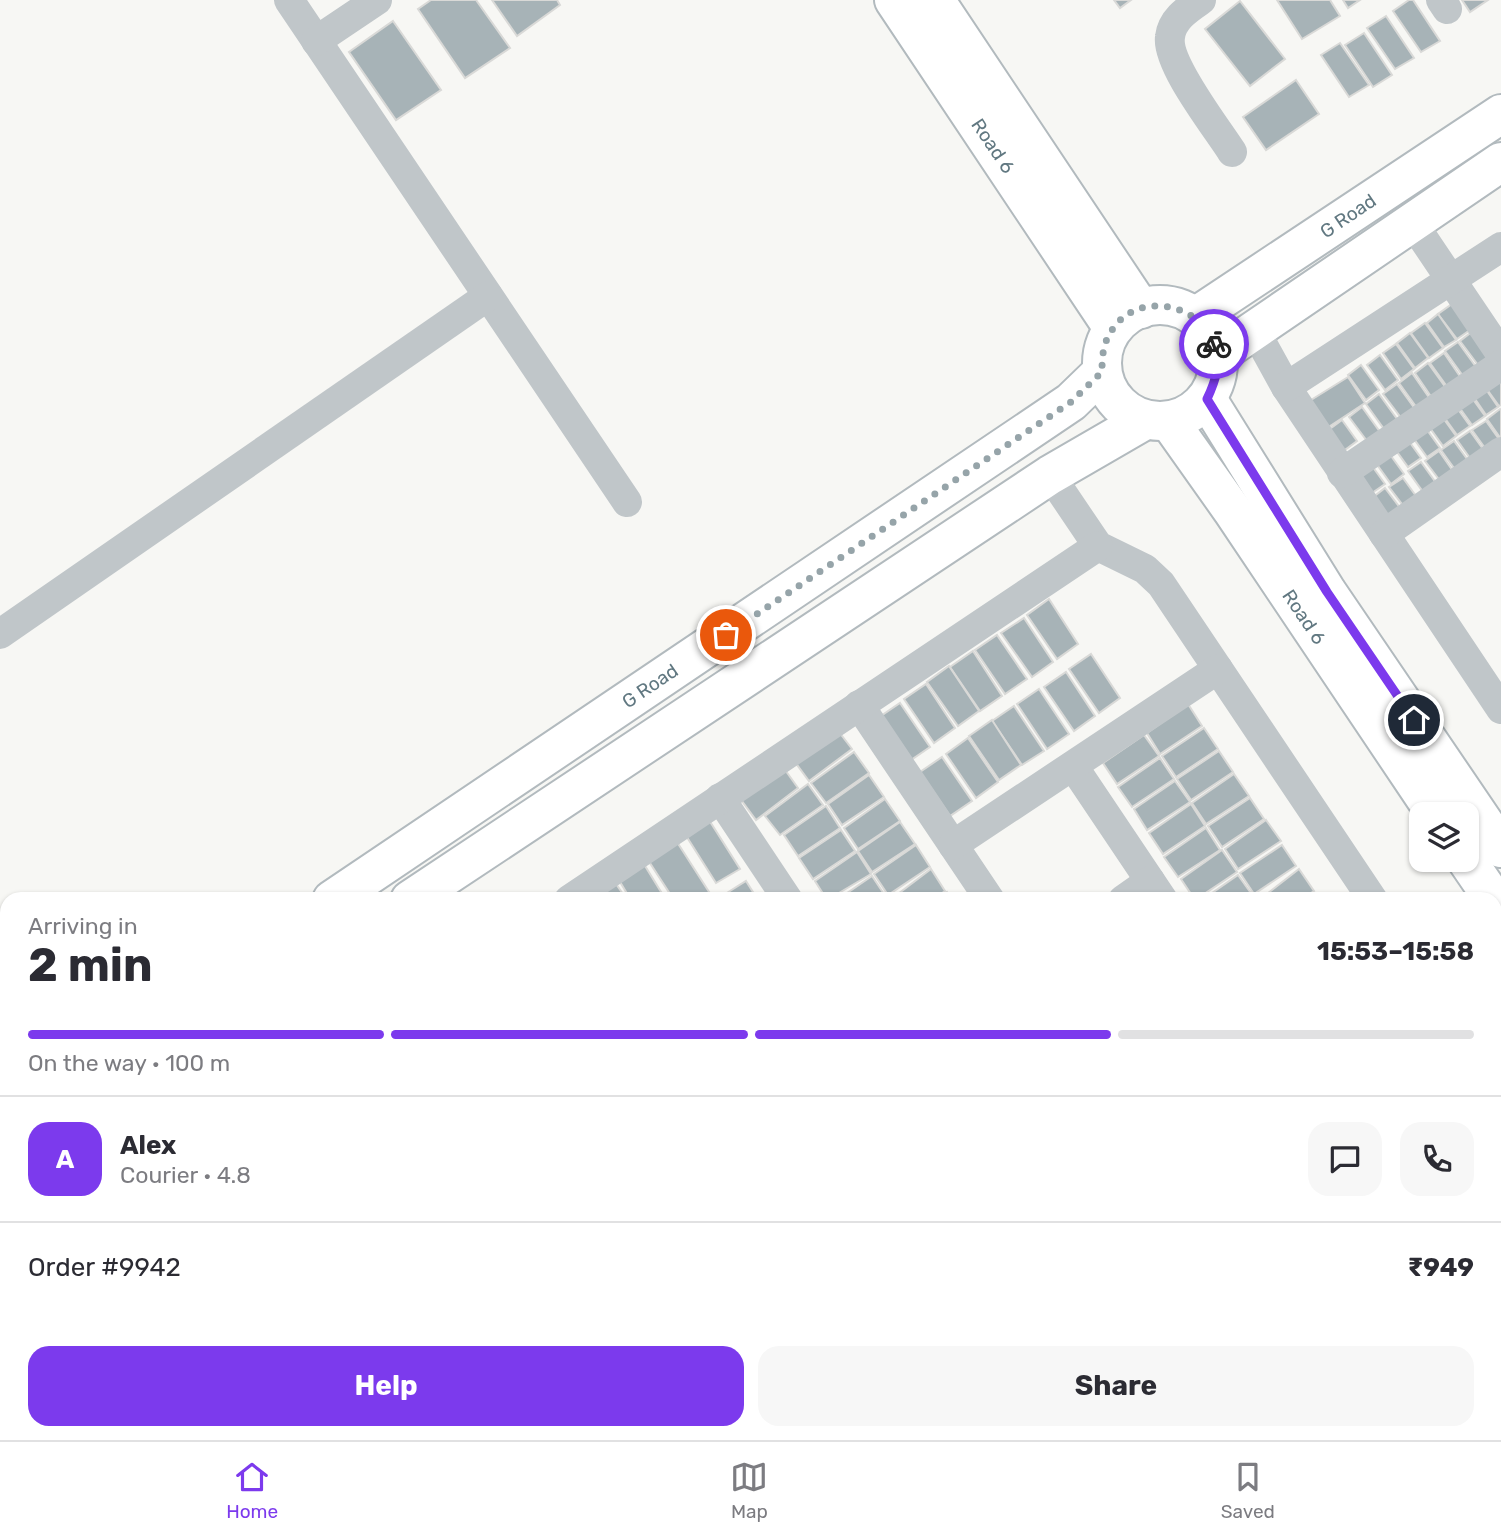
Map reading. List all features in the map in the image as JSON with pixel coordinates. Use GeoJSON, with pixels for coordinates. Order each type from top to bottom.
{"type":"FeatureCollection","features":[{"type":"Feature","properties":{"kind":"street"},"geometry":{"type":"LineString","coordinates":[[289,0],[627,502]]}},
{"type":"Feature","properties":{"kind":"street"},"geometry":{"type":"LineString","coordinates":[[316,41],[377,0]]}},
{"type":"Feature","properties":{"kind":"street","name":"Road 6"},"geometry":{"type":"LineString","coordinates":[[894,0],[1127,318]]}},
{"type":"Feature","properties":{"kind":"street","name":"Road 6"},"geometry":{"type":"LineString","coordinates":[[935,0],[1127,318]]}},
{"type":"Feature","properties":{"kind":"street"},"geometry":{"type":"LineString","coordinates":[[1201,0],[1177,20],[1170,37],[1172,56],[1232,152]]}},
{"type":"Feature","properties":{"kind":"street","name":"G Road"},"geometry":{"type":"LineString","coordinates":[[1195,317],[1501,114]]}},
{"type":"Feature","properties":{"kind":"street"},"geometry":{"type":"LineString","coordinates":[[1218,355],[1501,162]]}},
{"type":"Feature","properties":{"kind":"street"},"geometry":{"type":"LineString","coordinates":[[1412,222],[1501,355]]}},
{"type":"Feature","properties":{"kind":"street"},"geometry":{"type":"LineString","coordinates":[[1286,387],[1501,247]]}},
{"type":"Feature","properties":{"kind":"street"},"geometry":{"type":"LineString","coordinates":[[0,634],[488,296]]}},
{"type":"Feature","properties":{"kind":"street"},"geometry":{"type":"LineString","coordinates":[[422,892],[1050,475],[1157,421],[1190,414],[1207,399],[1217,378],[1218,355],[1210,334],[1195,317],[1174,307],[1151,305],[1127,318],[1103,349],[1102,372],[1109,393],[1125,410],[1157,421]]}},
{"type":"Feature","properties":{"kind":"street"},"geometry":{"type":"LineString","coordinates":[[1254,329],[1286,387],[1342,473],[1495,690]]}},
{"type":"Feature","properties":{"kind":"street"},"geometry":{"type":"LineString","coordinates":[[1342,473],[1501,365]]}},
{"type":"Feature","properties":{"kind":"street","name":"G Road"},"geometry":{"type":"LineString","coordinates":[[344,892],[1071,402],[1102,372]]}},
{"type":"Feature","properties":{"kind":"street","name":"Road 6"},"geometry":{"type":"LineString","coordinates":[[1207,399],[1327,592],[1501,848]]}},
{"type":"Feature","properties":{"kind":"street","name":"Road 6"},"geometry":{"type":"LineString","coordinates":[[1157,421],[1232,510],[1428,802]]}},
{"type":"Feature","properties":{"kind":"street"},"geometry":{"type":"LineString","coordinates":[[1384,534],[1501,452]]}},
{"type":"Feature","properties":{"kind":"street"},"geometry":{"type":"LineString","coordinates":[[1050,475],[1098,546],[1146,569],[1161,584],[1368,892]]}},
{"type":"Feature","properties":{"kind":"street"},"geometry":{"type":"LineString","coordinates":[[581,892],[1098,546]]}},
{"type":"Feature","properties":{"kind":"street"},"geometry":{"type":"LineString","coordinates":[[953,845],[1218,669]]}},
{"type":"Feature","properties":{"kind":"street"},"geometry":{"type":"LineString","coordinates":[[859,705],[985,892]]}},
{"type":"Feature","properties":{"kind":"street"},"geometry":{"type":"LineString","coordinates":[[1073,766],[1157,890]]}},
{"type":"Feature","properties":{"kind":"street"},"geometry":{"type":"LineString","coordinates":[[720,798],[783,892]]}},
{"type":"Feature","properties":{"kind":"street"},"geometry":{"type":"LineString","coordinates":[[1475,872],[1489,892]]}},
{"type":"Feature","properties":{"kind":"building"},"geometry":{"type":"Polygon","coordinates":[[[431,0],[476,0],[510,48],[465,78],[418,9],[431,0]]]}},
{"type":"Feature","properties":{"kind":"building"},"geometry":{"type":"Polygon","coordinates":[[[492,0],[557,0],[560,5],[517,36],[492,0]]]}},
{"type":"Feature","properties":{"kind":"building"},"geometry":{"type":"Polygon","coordinates":[[[1114,0],[1131,0],[1120,8],[1114,0]]]}},
{"type":"Feature","properties":{"kind":"building"},"geometry":{"type":"Polygon","coordinates":[[[1277,0],[1330,0],[1340,16],[1302,39],[1277,0]]]}},
{"type":"Feature","properties":{"kind":"building"},"geometry":{"type":"Polygon","coordinates":[[[1343,0],[1360,0],[1348,8],[1343,0]]]}},
{"type":"Feature","properties":{"kind":"building"},"geometry":{"type":"Polygon","coordinates":[[[1413,0],[1440,41],[1421,52],[1393,11],[1413,0]]]}},
{"type":"Feature","properties":{"kind":"building"},"geometry":{"type":"Polygon","coordinates":[[[1462,0],[1488,0],[1470,12],[1462,0]]]}},
{"type":"Feature","properties":{"kind":"building"},"geometry":{"type":"Polygon","coordinates":[[[1240,1],[1285,59],[1250,86],[1205,29],[1240,1]]]}},
{"type":"Feature","properties":{"kind":"building"},"geometry":{"type":"Polygon","coordinates":[[[1386,16],[1414,58],[1395,69],[1367,28],[1386,16]]]}},
{"type":"Feature","properties":{"kind":"building"},"geometry":{"type":"Polygon","coordinates":[[[393,21],[441,90],[396,120],[349,52],[393,21]]]}},
{"type":"Feature","properties":{"kind":"building"},"geometry":{"type":"Polygon","coordinates":[[[1364,33],[1392,75],[1373,87],[1345,45],[1364,33]]]}},
{"type":"Feature","properties":{"kind":"building"},"geometry":{"type":"Polygon","coordinates":[[[1340,43],[1369,85],[1349,97],[1321,55],[1340,43]]]}},
{"type":"Feature","properties":{"kind":"building"},"geometry":{"type":"Polygon","coordinates":[[[1296,80],[1319,114],[1266,150],[1243,117],[1296,80]]]}},
{"type":"Feature","properties":{"kind":"building"},"geometry":{"type":"Polygon","coordinates":[[[1452,304],[1470,330],[1457,339],[1438,314],[1452,304]]]}},
{"type":"Feature","properties":{"kind":"building"},"geometry":{"type":"Polygon","coordinates":[[[1438,314],[1456,340],[1444,347],[1427,323],[1438,314]]]}},
{"type":"Feature","properties":{"kind":"building"},"geometry":{"type":"Polygon","coordinates":[[[1425,323],[1443,348],[1429,358],[1411,333],[1425,323]]]}},
{"type":"Feature","properties":{"kind":"building"},"geometry":{"type":"Polygon","coordinates":[[[1473,331],[1492,356],[1478,365],[1460,341],[1473,331]]]}},
{"type":"Feature","properties":{"kind":"building"},"geometry":{"type":"Polygon","coordinates":[[[1410,333],[1428,358],[1415,368],[1397,343],[1410,333]]]}},
{"type":"Feature","properties":{"kind":"building"},"geometry":{"type":"Polygon","coordinates":[[[1458,342],[1476,367],[1463,376],[1445,351],[1458,342]]]}},
{"type":"Feature","properties":{"kind":"building"},"geometry":{"type":"Polygon","coordinates":[[[1396,344],[1414,369],[1401,379],[1383,353],[1396,344]]]}},
{"type":"Feature","properties":{"kind":"building"},"geometry":{"type":"Polygon","coordinates":[[[1444,353],[1461,378],[1448,388],[1430,363],[1444,353]]]}},
{"type":"Feature","properties":{"kind":"building"},"geometry":{"type":"Polygon","coordinates":[[[1380,355],[1398,380],[1385,390],[1367,365],[1380,355]]]}},
{"type":"Feature","properties":{"kind":"building"},"geometry":{"type":"Polygon","coordinates":[[[1428,363],[1446,388],[1432,398],[1415,373],[1428,363]]]}},
{"type":"Feature","properties":{"kind":"building"},"geometry":{"type":"Polygon","coordinates":[[[1361,365],[1379,390],[1366,400],[1348,375],[1361,365]]]}},
{"type":"Feature","properties":{"kind":"building"},"geometry":{"type":"Polygon","coordinates":[[[1412,373],[1430,399],[1417,408],[1399,383],[1412,373]]]}},
{"type":"Feature","properties":{"kind":"building"},"geometry":{"type":"Polygon","coordinates":[[[1348,377],[1365,403],[1321,432],[1303,405],[1348,377]]]}},
{"type":"Feature","properties":{"kind":"building"},"geometry":{"type":"Polygon","coordinates":[[[1481,381],[1501,382],[1501,405],[1499,406],[1481,381]]]}},
{"type":"Feature","properties":{"kind":"building"},"geometry":{"type":"Polygon","coordinates":[[[1481,382],[1498,407],[1486,415],[1469,390],[1481,382]]]}},
{"type":"Feature","properties":{"kind":"building"},"geometry":{"type":"Polygon","coordinates":[[[1397,384],[1415,409],[1402,419],[1383,394],[1397,384]]]}},
{"type":"Feature","properties":{"kind":"building"},"geometry":{"type":"Polygon","coordinates":[[[1467,391],[1485,416],[1472,425],[1454,400],[1467,391]]]}},
{"type":"Feature","properties":{"kind":"building"},"geometry":{"type":"Polygon","coordinates":[[[1379,394],[1397,419],[1384,429],[1366,404],[1379,394]]]}},
{"type":"Feature","properties":{"kind":"building"},"geometry":{"type":"Polygon","coordinates":[[[1452,401],[1470,426],[1457,435],[1439,410],[1452,401]]]}},
{"type":"Feature","properties":{"kind":"building"},"geometry":{"type":"Polygon","coordinates":[[[1362,407],[1380,432],[1367,441],[1349,417],[1362,407]]]}},
{"type":"Feature","properties":{"kind":"building"},"geometry":{"type":"Polygon","coordinates":[[[1501,410],[1501,439],[1487,419],[1501,410]]]}},
{"type":"Feature","properties":{"kind":"building"},"geometry":{"type":"Polygon","coordinates":[[[1438,411],[1456,436],[1443,446],[1425,421],[1438,411]]]}},
{"type":"Feature","properties":{"kind":"building"},"geometry":{"type":"Polygon","coordinates":[[[1342,420],[1357,441],[1338,455],[1323,434],[1342,420]]]}},
{"type":"Feature","properties":{"kind":"building"},"geometry":{"type":"Polygon","coordinates":[[[1486,421],[1501,442],[1490,455],[1472,430],[1486,421]]]}},
{"type":"Feature","properties":{"kind":"building"},"geometry":{"type":"Polygon","coordinates":[[[1422,423],[1440,448],[1427,457],[1409,432],[1422,423]]]}},
{"type":"Feature","properties":{"kind":"building"},"geometry":{"type":"Polygon","coordinates":[[[1470,431],[1488,456],[1475,465],[1457,440],[1470,431]]]}},
{"type":"Feature","properties":{"kind":"building"},"geometry":{"type":"Polygon","coordinates":[[[1403,433],[1421,458],[1408,467],[1390,442],[1403,433]]]}},
{"type":"Feature","properties":{"kind":"building"},"geometry":{"type":"Polygon","coordinates":[[[1454,441],[1472,466],[1459,475],[1441,450],[1454,441]]]}},
{"type":"Feature","properties":{"kind":"building"},"geometry":{"type":"Polygon","coordinates":[[[1386,449],[1404,474],[1391,484],[1373,459],[1386,449]]]}},
{"type":"Feature","properties":{"kind":"building"},"geometry":{"type":"Polygon","coordinates":[[[1439,451],[1457,477],[1444,486],[1425,461],[1439,451]]]}},
{"type":"Feature","properties":{"kind":"building"},"geometry":{"type":"Polygon","coordinates":[[[1367,459],[1385,484],[1372,493],[1354,469],[1367,459]]]}},
{"type":"Feature","properties":{"kind":"building"},"geometry":{"type":"Polygon","coordinates":[[[1421,462],[1439,487],[1426,496],[1408,471],[1421,462]]]}},
{"type":"Feature","properties":{"kind":"building"},"geometry":{"type":"Polygon","coordinates":[[[1403,478],[1421,503],[1408,512],[1389,487],[1403,478]]]}},
{"type":"Feature","properties":{"kind":"building"},"geometry":{"type":"Polygon","coordinates":[[[1385,488],[1404,513],[1390,522],[1372,498],[1385,488]]]}},
{"type":"Feature","properties":{"kind":"building"},"geometry":{"type":"Polygon","coordinates":[[[1049,599],[1078,644],[1057,659],[1027,615],[1049,599]]]}},
{"type":"Feature","properties":{"kind":"building"},"geometry":{"type":"Polygon","coordinates":[[[1024,618],[1053,662],[1032,677],[1001,633],[1024,618]]]}},
{"type":"Feature","properties":{"kind":"building"},"geometry":{"type":"Polygon","coordinates":[[[997,635],[1027,679],[1005,694],[975,650],[997,635]]]}},
{"type":"Feature","properties":{"kind":"building"},"geometry":{"type":"Polygon","coordinates":[[[973,651],[1002,696],[980,711],[950,667],[973,651]]]}},
{"type":"Feature","properties":{"kind":"building"},"geometry":{"type":"Polygon","coordinates":[[[1091,654],[1120,698],[1099,713],[1069,669],[1091,654]]]}},
{"type":"Feature","properties":{"kind":"building"},"geometry":{"type":"Polygon","coordinates":[[[949,666],[979,711],[958,726],[927,682],[949,666]]]}},
{"type":"Feature","properties":{"kind":"building"},"geometry":{"type":"Polygon","coordinates":[[[1066,672],[1095,716],[1074,731],[1044,687],[1066,672]]]}},
{"type":"Feature","properties":{"kind":"building"},"geometry":{"type":"Polygon","coordinates":[[[926,684],[955,728],[934,743],[904,699],[926,684]]]}},
{"type":"Feature","properties":{"kind":"building"},"geometry":{"type":"Polygon","coordinates":[[[1039,689],[1069,734],[1047,749],[1017,704],[1039,689]]]}},
{"type":"Feature","properties":{"kind":"building"},"geometry":{"type":"Polygon","coordinates":[[[900,703],[930,747],[908,762],[878,718],[900,703]]]}},
{"type":"Feature","properties":{"kind":"building"},"geometry":{"type":"Polygon","coordinates":[[[1188,704],[1202,726],[1160,754],[1147,733],[1188,704]]]}},
{"type":"Feature","properties":{"kind":"building"},"geometry":{"type":"Polygon","coordinates":[[[1014,706],[1044,751],[1022,765],[992,721],[1014,706]]]}},
{"type":"Feature","properties":{"kind":"building"},"geometry":{"type":"Polygon","coordinates":[[[992,720],[1021,765],[999,780],[969,736],[992,720]]]}},
{"type":"Feature","properties":{"kind":"building"},"geometry":{"type":"Polygon","coordinates":[[[836,728],[852,749],[809,781],[792,758],[836,728]]]}},
{"type":"Feature","properties":{"kind":"building"},"geometry":{"type":"Polygon","coordinates":[[[1204,728],[1218,749],[1176,777],[1162,756],[1204,728]]]}},
{"type":"Feature","properties":{"kind":"building"},"geometry":{"type":"Polygon","coordinates":[[[1144,735],[1159,756],[1117,784],[1103,763],[1144,735]]]}},
{"type":"Feature","properties":{"kind":"building"},"geometry":{"type":"Polygon","coordinates":[[[968,738],[998,782],[976,798],[946,754],[968,738]]]}},
{"type":"Feature","properties":{"kind":"building"},"geometry":{"type":"Polygon","coordinates":[[[1219,751],[1233,772],[1191,800],[1177,779],[1219,751]]]}},
{"type":"Feature","properties":{"kind":"building"},"geometry":{"type":"Polygon","coordinates":[[[854,752],[869,773],[826,803],[811,783],[854,752]]]}},
{"type":"Feature","properties":{"kind":"building"},"geometry":{"type":"Polygon","coordinates":[[[942,757],[972,801],[950,816],[920,772],[942,757]]]}},
{"type":"Feature","properties":{"kind":"building"},"geometry":{"type":"Polygon","coordinates":[[[1160,758],[1174,779],[1132,807],[1118,787],[1160,758]]]}},
{"type":"Feature","properties":{"kind":"building"},"geometry":{"type":"Polygon","coordinates":[[[783,767],[798,788],[756,820],[739,797],[783,767]]]}},
{"type":"Feature","properties":{"kind":"building"},"geometry":{"type":"Polygon","coordinates":[[[1234,774],[1249,796],[1206,824],[1192,803],[1234,774]]]}},
{"type":"Feature","properties":{"kind":"building"},"geometry":{"type":"Polygon","coordinates":[[[869,775],[884,797],[842,825],[828,804],[869,775]]]}},
{"type":"Feature","properties":{"kind":"building"},"geometry":{"type":"Polygon","coordinates":[[[1175,781],[1190,802],[1147,830],[1134,809],[1175,781]]]}},
{"type":"Feature","properties":{"kind":"building"},"geometry":{"type":"Polygon","coordinates":[[[808,784],[823,805],[780,835],[765,816],[808,784]]]}},
{"type":"Feature","properties":{"kind":"building"},"geometry":{"type":"Polygon","coordinates":[[[1250,798],[1264,819],[1222,847],[1208,826],[1250,798]]]}},
{"type":"Feature","properties":{"kind":"building"},"geometry":{"type":"Polygon","coordinates":[[[885,799],[900,821],[858,849],[844,828],[885,799]]]}},
{"type":"Feature","properties":{"kind":"building"},"geometry":{"type":"Polygon","coordinates":[[[1191,804],[1205,826],[1163,854],[1149,833],[1191,804]]]}},
{"type":"Feature","properties":{"kind":"building"},"geometry":{"type":"Polygon","coordinates":[[[826,806],[840,828],[798,856],[784,835],[826,806]]]}},
{"type":"Feature","properties":{"kind":"building"},"geometry":{"type":"Polygon","coordinates":[[[709,820],[740,869],[716,883],[685,834],[709,820]]]}},
{"type":"Feature","properties":{"kind":"building"},"geometry":{"type":"Polygon","coordinates":[[[1266,820],[1281,841],[1238,869],[1225,849],[1266,820]]]}},
{"type":"Feature","properties":{"kind":"building"},"geometry":{"type":"Polygon","coordinates":[[[900,822],[915,844],[872,872],[858,851],[900,822]]]}},
{"type":"Feature","properties":{"kind":"building"},"geometry":{"type":"Polygon","coordinates":[[[1206,828],[1220,850],[1178,877],[1164,857],[1206,828]]]}},
{"type":"Feature","properties":{"kind":"building"},"geometry":{"type":"Polygon","coordinates":[[[841,830],[855,851],[813,879],[799,858],[841,830]]]}},
{"type":"Feature","properties":{"kind":"building"},"geometry":{"type":"Polygon","coordinates":[[[677,842],[709,892],[669,892],[648,860],[677,842]]]}},
{"type":"Feature","properties":{"kind":"building"},"geometry":{"type":"Polygon","coordinates":[[[916,845],[930,867],[892,892],[886,892],[874,874],[916,845]]]}},
{"type":"Feature","properties":{"kind":"building"},"geometry":{"type":"Polygon","coordinates":[[[1282,845],[1296,866],[1257,892],[1253,892],[1240,873],[1282,845]]]}},
{"type":"Feature","properties":{"kind":"building"},"geometry":{"type":"Polygon","coordinates":[[[1222,850],[1237,872],[1207,892],[1190,892],[1181,879],[1222,850]]]}},
{"type":"Feature","properties":{"kind":"building"},"geometry":{"type":"Polygon","coordinates":[[[857,852],[871,874],[841,892],[822,892],[815,881],[857,852]]]}},
{"type":"Feature","properties":{"kind":"building"},"geometry":{"type":"Polygon","coordinates":[[[642,861],[661,892],[626,892],[617,877],[642,861]]]}},
{"type":"Feature","properties":{"kind":"building"},"geometry":{"type":"Polygon","coordinates":[[[931,869],[945,891],[944,892],[901,892],[931,869]]]}},
{"type":"Feature","properties":{"kind":"building"},"geometry":{"type":"Polygon","coordinates":[[[1299,869],[1314,891],[1312,892],[1269,892],[1299,869]]]}},
{"type":"Feature","properties":{"kind":"building"},"geometry":{"type":"Polygon","coordinates":[[[1238,875],[1250,892],[1214,892],[1238,875]]]}},
{"type":"Feature","properties":{"kind":"building"},"geometry":{"type":"Polygon","coordinates":[[[872,876],[883,892],[849,892],[872,876]]]}},
{"type":"Feature","properties":{"kind":"building"},"geometry":{"type":"Polygon","coordinates":[[[612,878],[622,892],[599,892],[612,878]]]}},
{"type":"Feature","properties":{"kind":"building"},"geometry":{"type":"Polygon","coordinates":[[[746,881],[753,892],[728,892],[746,881]]]}},
{"type":"Feature","properties":{"kind":"way so far"},"geometry":{"type":"LineString","coordinates":[[726,635],[1071,402],[1102,372],[1103,349],[1113,328],[1129,313],[1151,305],[1174,307],[1195,317],[1210,334],[1214,344]]}},
{"type":"Feature","properties":{"kind":"route"},"geometry":{"type":"LineString","coordinates":[[1214,344],[1218,355],[1217,378],[1207,399],[1327,592],[1414,720]]}}]}
